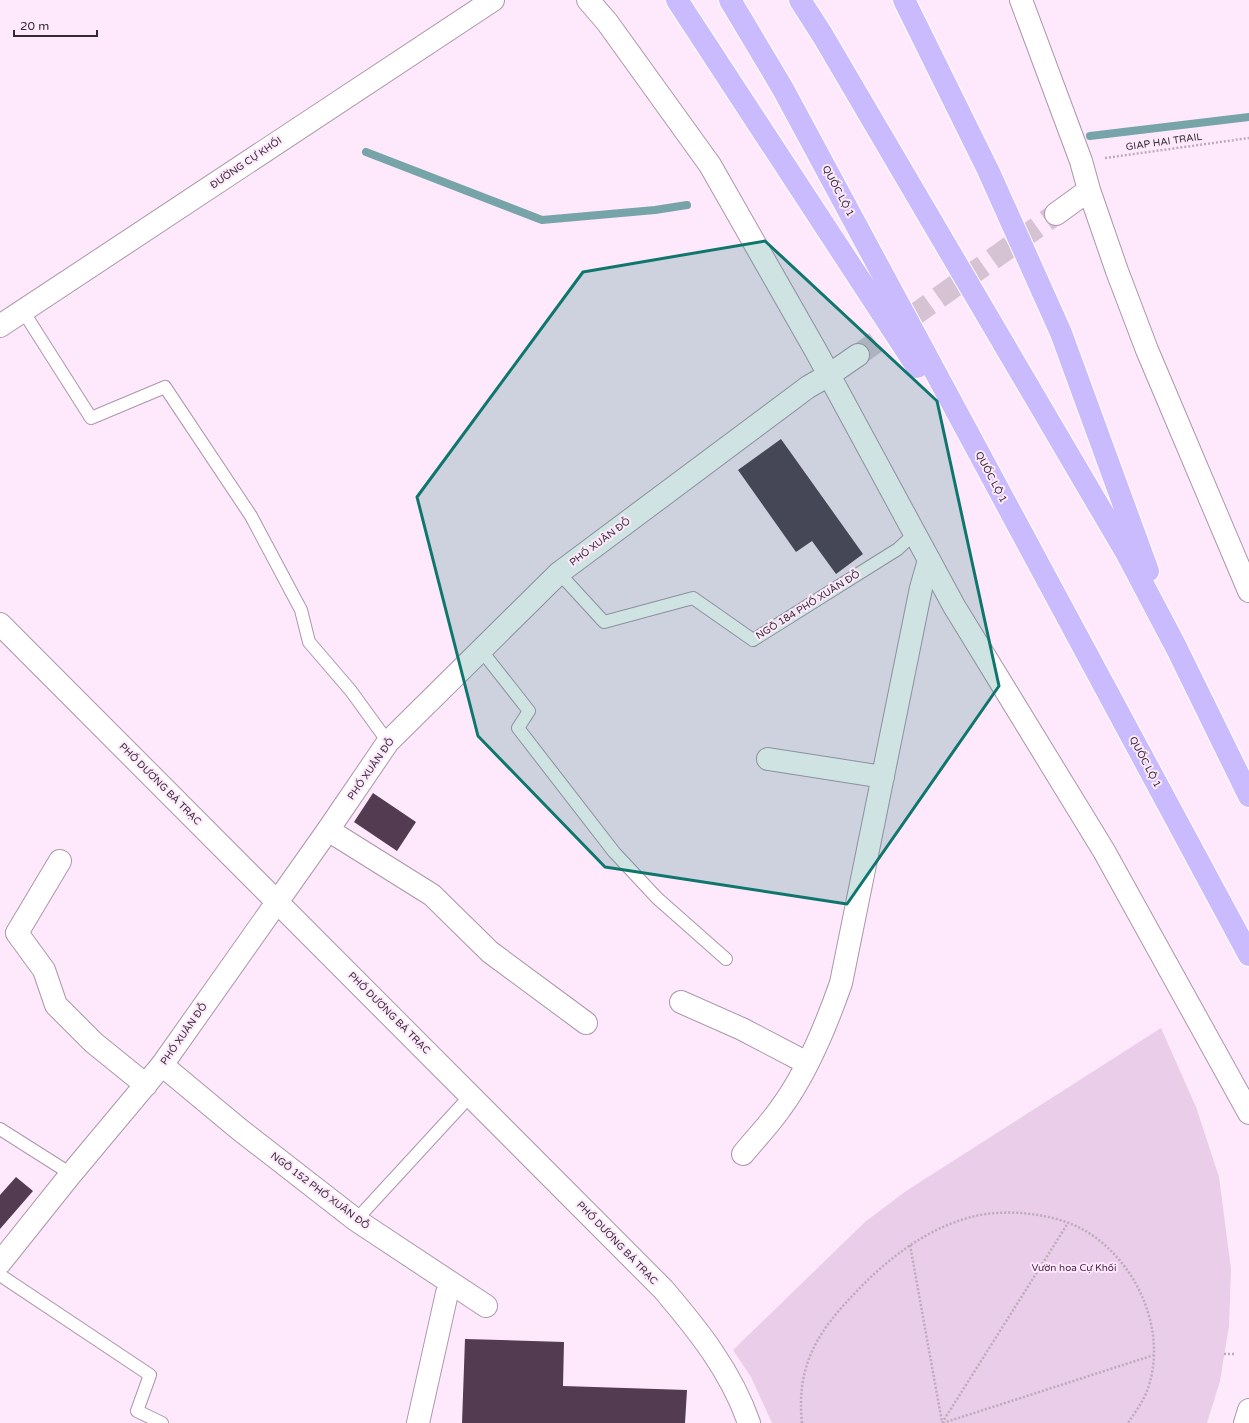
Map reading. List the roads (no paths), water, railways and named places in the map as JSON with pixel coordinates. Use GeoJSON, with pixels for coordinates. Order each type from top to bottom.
{"type":"FeatureCollection","features":[{"type":"Feature","properties":{"kind":"highway"},"geometry":{"type":"LineString","coordinates":[[677,0],[864,284],[1010,513]]}},
{"type":"Feature","properties":{"kind":"highway","name":"QUỐC LỘ 1"},"geometry":{"type":"LineString","coordinates":[[730,0],[783,89],[1249,955]]}},
{"type":"Feature","properties":{"kind":"highway"},"geometry":{"type":"LineString","coordinates":[[800,0],[823,36],[1127,554],[1176,647],[1249,796]]}},
{"type":"Feature","properties":{"kind":"highway"},"geometry":{"type":"LineString","coordinates":[[904,0],[988,170],[1061,333],[1176,647]]}},
{"type":"Feature","properties":{"kind":"street","name":"ĐƯỜNG CỰ KHỐI"},"geometry":{"type":"LineString","coordinates":[[0,326],[493,0]]}},
{"type":"Feature","properties":{"kind":"street"},"geometry":{"type":"LineString","coordinates":[[588,0],[611,28],[710,165],[829,376],[954,606],[1104,851],[1249,1113]]}},
{"type":"Feature","properties":{"kind":"street"},"geometry":{"type":"LineString","coordinates":[[1021,0],[1081,161],[1089,190],[1117,271],[1147,350],[1249,591]]}},
{"type":"Feature","properties":{"kind":"street"},"geometry":{"type":"LineString","coordinates":[[1056,214],[1089,190]]}},
{"type":"Feature","properties":{"kind":"street","name":"PHỐ XUÂN ĐỖ"},"geometry":{"type":"LineString","coordinates":[[0,1263],[71,1174],[162,1065],[328,830],[388,742],[559,573],[808,387],[829,376],[858,355]]}},
{"type":"Feature","properties":{"kind":"street"},"geometry":{"type":"LineString","coordinates":[[743,1154],[781,1108],[808,1063],[827,1025],[841,984],[920,588],[929,560]]}},
{"type":"Feature","properties":{"kind":"street","name":"PHỐ DƯƠNG BÁ TRẠC"},"geometry":{"type":"LineString","coordinates":[[0,624],[663,1289],[699,1332],[734,1386],[749,1423]]}},
{"type":"Feature","properties":{"kind":"street"},"geometry":{"type":"LineString","coordinates":[[768,759],[883,778]]}},
{"type":"Feature","properties":{"kind":"street"},"geometry":{"type":"LineString","coordinates":[[328,830],[432,895],[490,952],[586,1023]]}},
{"type":"Feature","properties":{"kind":"street"},"geometry":{"type":"LineString","coordinates":[[60,861],[17,933],[44,970],[56,1005],[94,1043],[146,1085]]}},
{"type":"Feature","properties":{"kind":"street"},"geometry":{"type":"LineString","coordinates":[[681,1002],[742,1029],[808,1063]]}},
{"type":"Feature","properties":{"kind":"street","name":"NGÕ 152 PHỐ XUÂN ĐỖ"},"geometry":{"type":"LineString","coordinates":[[162,1065],[239,1129],[356,1220],[486,1306]]}},
{"type":"Feature","properties":{"kind":"street"},"geometry":{"type":"LineString","coordinates":[[418,1423],[447,1293]]}},
{"type":"Feature","properties":{"kind":"street"},"geometry":{"type":"LineString","coordinates":[[1245,1423],[1249,1410]]}},
{"type":"Feature","properties":{"kind":"lane"},"geometry":{"type":"LineString","coordinates":[[23,311],[91,418],[165,386],[251,516],[301,610],[309,642],[351,691],[388,742]]}},
{"type":"Feature","properties":{"kind":"lane","name":"NGÕ 184 PHỐ XUÂN ĐỖ"},"geometry":{"type":"LineString","coordinates":[[559,573],[604,622],[693,598],[753,640],[898,549],[914,533]]}},
{"type":"Feature","properties":{"kind":"lane"},"geometry":{"type":"LineString","coordinates":[[480,650],[529,711],[518,728],[614,852],[657,898],[726,959]]}},
{"type":"Feature","properties":{"kind":"lane"},"geometry":{"type":"LineString","coordinates":[[356,1220],[471,1095]]}},
{"type":"Feature","properties":{"kind":"lane"},"geometry":{"type":"LineString","coordinates":[[0,1129],[71,1174]]}},
{"type":"Feature","properties":{"kind":"lane"},"geometry":{"type":"LineString","coordinates":[[0,1275],[150,1375],[137,1411],[162,1423]]}},
{"type":"Feature","properties":{"kind":"waterway"},"geometry":{"type":"LineString","coordinates":[[1090,136],[1249,117]]}},
{"type":"Feature","properties":{"kind":"waterway"},"geometry":{"type":"LineString","coordinates":[[366,152],[542,220],[655,210],[687,205]]}},
{"type":"Feature","properties":{"kind":"tunnel"},"geometry":{"type":"LineString","coordinates":[[858,355],[1056,214]]}},
{"type":"Feature","properties":{"kind":"park label","name":"Vườn hoa Cự Khối"},"geometry":{"type":"Point","coordinates":[1074,1268]}}]}
